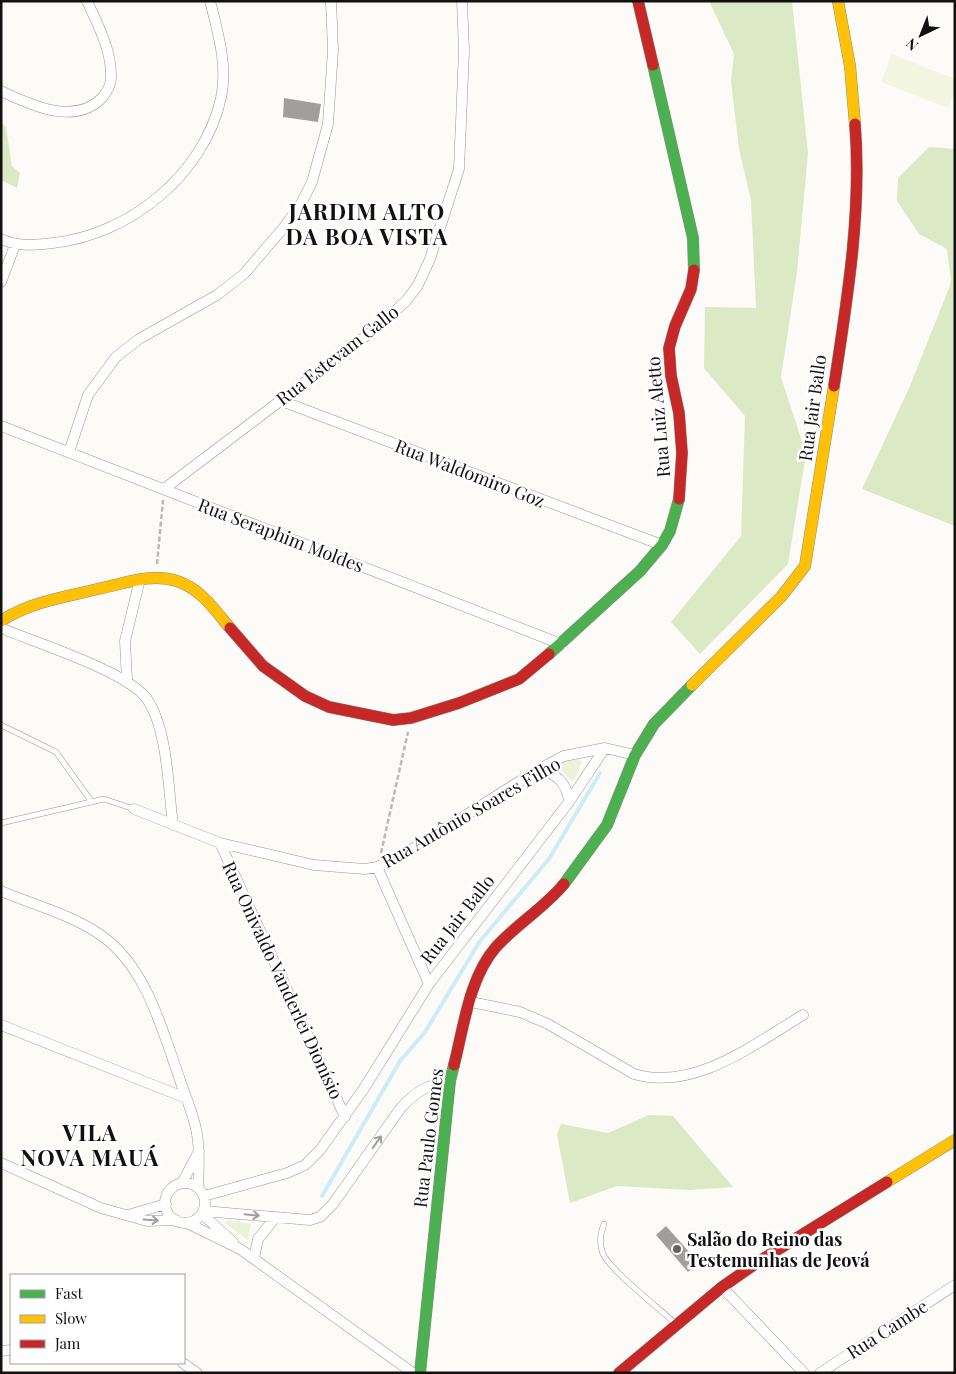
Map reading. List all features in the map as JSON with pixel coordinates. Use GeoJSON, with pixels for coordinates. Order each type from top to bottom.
{"type":"FeatureCollection","features":[{"type":"Feature","properties":{"kind":"main road","name":"Rua Luiz Aletto"},"geometry":{"type":"LineString","coordinates":[[1,621],[23,608],[44,601],[140,579],[175,580],[190,586],[202,595],[263,666],[305,696],[329,707],[393,720],[411,718],[459,703],[520,679],[640,571],[662,545],[670,531],[676,512],[682,473],[679,413],[671,376],[669,348],[675,326],[691,289],[695,266],[693,238],[638,1]]}},
{"type":"Feature","properties":{"kind":"main road","name":"Rua Jair Ballo"},"geometry":{"type":"LineString","coordinates":[[635,755],[654,724],[718,657],[781,597],[805,566],[813,527],[848,283],[856,198],[853,85],[846,32],[838,1]]}},
{"type":"Feature","properties":{"kind":"main road","name":"Rua Paulo Gomes"},"geometry":{"type":"LineString","coordinates":[[420,1373],[450,1080],[477,976],[496,947],[551,899],[580,864],[601,833],[635,755]]}},
{"type":"Feature","properties":{"kind":"main road"},"geometry":{"type":"LineString","coordinates":[[619,1373],[722,1287],[758,1262],[955,1140]]}},
{"type":"Feature","properties":{"kind":"street"},"geometry":{"type":"LineString","coordinates":[[1,91],[34,107],[57,112],[88,108],[106,94],[111,80],[110,62],[102,34],[87,1]]}},
{"type":"Feature","properties":{"kind":"street"},"geometry":{"type":"LineString","coordinates":[[1,239],[15,245],[65,242],[86,237],[114,226],[141,210],[172,186],[195,156],[213,122],[221,98],[224,74],[220,42],[210,1]]}},
{"type":"Feature","properties":{"kind":"street"},"geometry":{"type":"LineString","coordinates":[[69,452],[88,395],[116,357],[139,340],[218,295],[244,274],[286,226],[302,202],[317,166],[328,124],[333,50],[331,1]]}},
{"type":"Feature","properties":{"kind":"street","name":"Rua Estevam Gallo"},"geometry":{"type":"LineString","coordinates":[[164,489],[379,326],[406,301],[418,285],[430,259],[458,169],[464,51],[462,1]]}},
{"type":"Feature","properties":{"kind":"street"},"geometry":{"type":"LineString","coordinates":[[1,282],[15,245]]}},
{"type":"Feature","properties":{"kind":"street","name":"Rua Waldomiro Goz"},"geometry":{"type":"LineString","coordinates":[[279,400],[662,545]]}},
{"type":"Feature","properties":{"kind":"street","name":"Rua Seraphim Moldes"},"geometry":{"type":"LineString","coordinates":[[1,426],[561,644]]}},
{"type":"Feature","properties":{"kind":"street"},"geometry":{"type":"LineString","coordinates":[[127,680],[125,641],[140,579]]}},
{"type":"Feature","properties":{"kind":"street"},"geometry":{"type":"LineString","coordinates":[[1,628],[127,680],[148,701],[162,740],[173,825]]}},
{"type":"Feature","properties":{"kind":"street","name":"Rua Antônio Soares Filho"},"geometry":{"type":"LineString","coordinates":[[134,810],[220,842],[314,865],[358,869],[377,867],[403,855],[539,769],[564,756],[605,748],[635,755]]}},
{"type":"Feature","properties":{"kind":"street","name":"Rua Jair Ballo"},"geometry":{"type":"LineString","coordinates":[[201,1192],[287,1173],[305,1165],[345,1117],[429,984],[569,802],[605,748]]}},
{"type":"Feature","properties":{"kind":"street"},"geometry":{"type":"LineString","coordinates":[[539,769],[554,773],[568,792],[569,802]]}},
{"type":"Feature","properties":{"kind":"street","name":"Rua Onivaldo Vanderlei Dionísio"},"geometry":{"type":"LineString","coordinates":[[220,842],[345,1117]]}},
{"type":"Feature","properties":{"kind":"street"},"geometry":{"type":"LineString","coordinates":[[377,867],[429,984]]}},
{"type":"Feature","properties":{"kind":"street"},"geometry":{"type":"LineString","coordinates":[[1,891],[102,936],[119,951],[133,970],[151,1001],[193,1116],[199,1150],[203,1212],[240,1250]]}},
{"type":"Feature","properties":{"kind":"street"},"geometry":{"type":"LineString","coordinates":[[470,1002],[520,1012],[548,1024],[634,1074],[648,1078],[666,1079],[689,1075],[734,1056],[803,1015]]}},
{"type":"Feature","properties":{"kind":"street"},"geometry":{"type":"LineString","coordinates":[[1,1025],[186,1098]]}},
{"type":"Feature","properties":{"kind":"street"},"geometry":{"type":"LineString","coordinates":[[188,1222],[193,1221],[203,1212],[310,1220],[320,1217],[334,1204],[400,1108],[413,1095],[429,1085],[450,1080]]}},
{"type":"Feature","properties":{"kind":"street"},"geometry":{"type":"LineString","coordinates":[[176,1220],[167,1210],[168,1193],[182,1183],[199,1150]]}},
{"type":"Feature","properties":{"kind":"street"},"geometry":{"type":"LineString","coordinates":[[1,1163],[102,1208],[147,1221],[176,1220],[188,1222],[254,1258],[413,1373]]}},
{"type":"Feature","properties":{"kind":"street"},"geometry":{"type":"LineString","coordinates":[[182,1183],[201,1192]]}},
{"type":"Feature","properties":{"kind":"street"},"geometry":{"type":"LineString","coordinates":[[128,1214],[166,1204]]}},
{"type":"Feature","properties":{"kind":"street"},"geometry":{"type":"LineString","coordinates":[[254,1258],[258,1239],[275,1218]]}},
{"type":"Feature","properties":{"kind":"street","name":"Rua Cambe"},"geometry":{"type":"LineString","coordinates":[[820,1373],[955,1286]]}},
{"type":"Feature","properties":{"kind":"street"},"geometry":{"type":"LineString","coordinates":[[722,1287],[804,1373]]}},
{"type":"Feature","properties":{"kind":"street"},"geometry":{"type":"LineString","coordinates":[[184,1364],[197,1373]]}},
{"type":"Feature","properties":{"kind":"lane"},"geometry":{"type":"LineString","coordinates":[[1,725],[56,752],[92,802]]}},
{"type":"Feature","properties":{"kind":"lane"},"geometry":{"type":"LineString","coordinates":[[1,823],[104,799],[134,810]]}},
{"type":"Feature","properties":{"kind":"lane"},"geometry":{"type":"LineString","coordinates":[[604,1224],[600,1232],[604,1256],[613,1267],[676,1325]]}},
{"type":"Feature","properties":{"kind":"path"},"geometry":{"type":"LineString","coordinates":[[155,578],[164,489]]}},
{"type":"Feature","properties":{"kind":"path"},"geometry":{"type":"LineString","coordinates":[[377,867],[411,718]]}},
{"type":"Feature","properties":{"kind":"green space"},"geometry":{"type":"Polygon","coordinates":[[[709,1],[792,1],[808,153],[797,272],[781,377],[806,454],[788,564],[700,654],[671,622],[741,536],[745,416],[704,368],[705,307],[756,308],[751,200],[739,149],[731,81],[734,54],[709,1]]]}},
{"type":"Feature","properties":{"kind":"green space"},"geometry":{"type":"Polygon","coordinates":[[[892,54],[955,79],[955,92],[948,108],[881,82],[892,54]]]}},
{"type":"Feature","properties":{"kind":"green space"},"geometry":{"type":"Polygon","coordinates":[[[1,123],[6,127],[12,166],[20,173],[17,188],[1,180],[1,123]]]}},
{"type":"Feature","properties":{"kind":"green space"},"geometry":{"type":"Polygon","coordinates":[[[929,147],[955,149],[955,526],[862,489],[910,386],[951,281],[947,249],[919,234],[897,201],[898,178],[929,147]]]}},
{"type":"Feature","properties":{"kind":"green space"},"geometry":{"type":"Polygon","coordinates":[[[578,759],[582,762],[573,782],[558,767],[566,761],[578,759]]]}},
{"type":"Feature","properties":{"kind":"green space"},"geometry":{"type":"Polygon","coordinates":[[[649,1115],[673,1116],[733,1187],[689,1190],[617,1186],[570,1203],[557,1134],[561,1124],[608,1133],[649,1115]]]}},
{"type":"Feature","properties":{"kind":"green space"},"geometry":{"type":"Polygon","coordinates":[[[229,1220],[251,1224],[248,1240],[225,1223],[229,1220]]]}},
{"type":"Feature","properties":{"kind":"building"},"geometry":{"type":"Polygon","coordinates":[[[284,98],[321,104],[318,122],[283,117],[284,98]]]}},
{"type":"Feature","properties":{"kind":"building","name":"Salão do Reino das Testemunhas de Jeová"},"geometry":{"type":"Polygon","coordinates":[[[666,1226],[699,1263],[688,1272],[656,1235],[666,1226]]]}},
{"type":"Feature","properties":{"kind":"waterway"},"geometry":{"type":"LineString","coordinates":[[322,1196],[400,1061],[425,1032],[480,941],[549,859],[600,773]]}},
{"type":"Feature","properties":{"kind":"traffic: fast"},"geometry":{"type":"LineString","coordinates":[[653,65],[693,238],[694,270]]}},
{"type":"Feature","properties":{"kind":"traffic: fast"},"geometry":{"type":"LineString","coordinates":[[549,654],[640,571],[662,545],[670,531],[679,499]]}},
{"type":"Feature","properties":{"kind":"traffic: fast"},"geometry":{"type":"LineString","coordinates":[[564,884],[607,825],[635,755],[654,724],[692,685]]}},
{"type":"Feature","properties":{"kind":"traffic: fast"},"geometry":{"type":"LineString","coordinates":[[420,1373],[450,1081],[454,1065]]}},
{"type":"Feature","properties":{"kind":"traffic: slow"},"geometry":{"type":"LineString","coordinates":[[838,1],[850,66],[855,124]]}},
{"type":"Feature","properties":{"kind":"traffic: slow"},"geometry":{"type":"LineString","coordinates":[[692,685],[781,597],[805,566],[834,386]]}},
{"type":"Feature","properties":{"kind":"traffic: slow"},"geometry":{"type":"LineString","coordinates":[[1,621],[13,614],[50,600],[130,581],[158,578],[177,581],[193,589],[206,600],[230,628]]}},
{"type":"Feature","properties":{"kind":"traffic: slow"},"geometry":{"type":"LineString","coordinates":[[887,1182],[955,1140]]}},
{"type":"Feature","properties":{"kind":"traffic: jam"},"geometry":{"type":"LineString","coordinates":[[638,1],[653,65]]}},
{"type":"Feature","properties":{"kind":"traffic: jam"},"geometry":{"type":"LineString","coordinates":[[834,386],[855,223],[857,157],[855,124]]}},
{"type":"Feature","properties":{"kind":"traffic: jam"},"geometry":{"type":"LineString","coordinates":[[679,499],[682,453],[679,413],[671,376],[669,348],[675,326],[691,289],[694,270]]}},
{"type":"Feature","properties":{"kind":"traffic: jam"},"geometry":{"type":"LineString","coordinates":[[230,628],[263,666],[305,696],[329,707],[393,720],[411,718],[459,703],[519,679],[549,654]]}},
{"type":"Feature","properties":{"kind":"traffic: jam"},"geometry":{"type":"LineString","coordinates":[[454,1065],[473,988],[487,959],[504,939],[548,901],[564,884]]}},
{"type":"Feature","properties":{"kind":"traffic: jam"},"geometry":{"type":"LineString","coordinates":[[619,1373],[722,1287],[758,1262],[887,1182]]}},
{"type":"Feature","properties":{"kind":"place","name":"Salão do Reino das Testemunhas de Jeová"},"geometry":{"type":"Point","coordinates":[677,1249]}},
{"type":"Feature","properties":{"kind":"district","name":"JARDIM ALTO DA BOA VISTA"},"geometry":{"type":"Point","coordinates":[367,224]}},
{"type":"Feature","properties":{"kind":"district","name":"VILA NOVA MAUÁ"},"geometry":{"type":"Point","coordinates":[90,1144]}}]}
